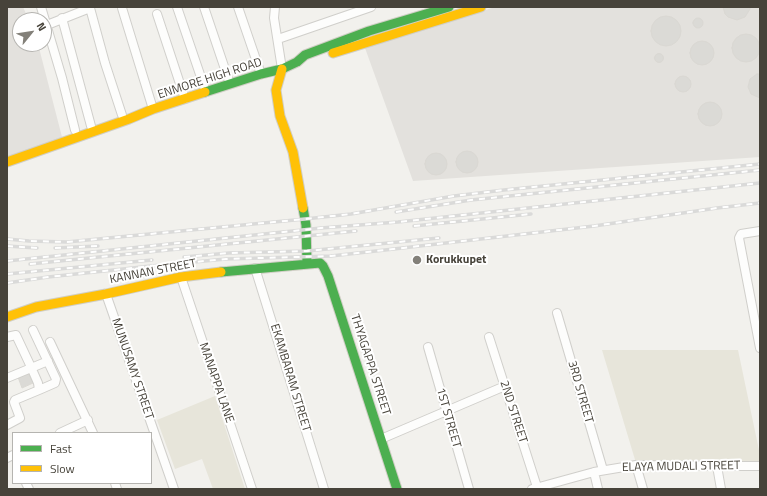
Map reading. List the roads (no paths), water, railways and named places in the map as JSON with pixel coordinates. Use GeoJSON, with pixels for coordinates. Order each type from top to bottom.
{"type":"FeatureCollection","features":[{"type":"Feature","properties":{"kind":"street"},"geometry":{"type":"LineString","coordinates":[[177,7],[206,92]]}},
{"type":"Feature","properties":{"kind":"street"},"geometry":{"type":"LineString","coordinates":[[204,7],[230,84]]}},
{"type":"Feature","properties":{"kind":"street"},"geometry":{"type":"LineString","coordinates":[[238,7],[262,74]]}},
{"type":"Feature","properties":{"kind":"street"},"geometry":{"type":"LineString","coordinates":[[275,7],[274,18],[282,69],[276,90],[280,116],[293,152],[302,202],[306,225],[307,263]]}},
{"type":"Feature","properties":{"kind":"street"},"geometry":{"type":"LineString","coordinates":[[278,39],[371,7]]}},
{"type":"Feature","properties":{"kind":"street","name":"ENMORE HIGH ROAD"},"geometry":{"type":"LineString","coordinates":[[7,162],[126,117],[282,69],[297,62],[305,55],[369,32],[449,7]]}},
{"type":"Feature","properties":{"kind":"street","name":"ENMORE HIGH ROAD"},"geometry":{"type":"LineString","coordinates":[[297,62],[305,62],[481,7]]}},
{"type":"Feature","properties":{"kind":"street"},"geometry":{"type":"LineString","coordinates":[[52,23],[62,18],[72,10],[87,8],[104,63],[126,117]]}},
{"type":"Feature","properties":{"kind":"street"},"geometry":{"type":"LineString","coordinates":[[122,8],[152,110]]}},
{"type":"Feature","properties":{"kind":"street"},"geometry":{"type":"LineString","coordinates":[[157,14],[185,99]]}},
{"type":"Feature","properties":{"kind":"street"},"geometry":{"type":"LineString","coordinates":[[62,18],[91,126]]}},
{"type":"Feature","properties":{"kind":"street"},"geometry":{"type":"LineString","coordinates":[[52,44],[75,130]]}},
{"type":"Feature","properties":{"kind":"street"},"geometry":{"type":"LineString","coordinates":[[760,231],[741,234],[739,238],[760,348]]}},
{"type":"Feature","properties":{"kind":"street","name":"KANNAN STREET"},"geometry":{"type":"LineString","coordinates":[[7,317],[36,307],[180,278],[307,263]]}},
{"type":"Feature","properties":{"kind":"street","name":"THYAGAPPA STREET"},"geometry":{"type":"LineString","coordinates":[[307,263],[320,263],[326,271],[397,489]]}},
{"type":"Feature","properties":{"kind":"street","name":"EKAMBARAM STREET"},"geometry":{"type":"LineString","coordinates":[[255,268],[324,489]]}},
{"type":"Feature","properties":{"kind":"street","name":"MANAPPA LANE"},"geometry":{"type":"LineString","coordinates":[[180,278],[252,489]]}},
{"type":"Feature","properties":{"kind":"street","name":"MUNUSAMY STREET"},"geometry":{"type":"LineString","coordinates":[[106,294],[174,489]]}},
{"type":"Feature","properties":{"kind":"street","name":"3RD STREET"},"geometry":{"type":"LineString","coordinates":[[557,313],[603,470]]}},
{"type":"Feature","properties":{"kind":"street"},"geometry":{"type":"LineString","coordinates":[[11,402],[55,383],[56,379],[33,330]]}},
{"type":"Feature","properties":{"kind":"street"},"geometry":{"type":"LineString","coordinates":[[7,338],[16,335],[38,383],[39,390]]}},
{"type":"Feature","properties":{"kind":"street","name":"2ND STREET"},"geometry":{"type":"LineString","coordinates":[[489,337],[534,488]]}},
{"type":"Feature","properties":{"kind":"street"},"geometry":{"type":"LineString","coordinates":[[50,342],[93,432]]}},
{"type":"Feature","properties":{"kind":"street","name":"1ST STREET"},"geometry":{"type":"LineString","coordinates":[[428,347],[469,489]]}},
{"type":"Feature","properties":{"kind":"street"},"geometry":{"type":"LineString","coordinates":[[7,378],[48,361]]}},
{"type":"Feature","properties":{"kind":"street"},"geometry":{"type":"LineString","coordinates":[[381,439],[504,386]]}},
{"type":"Feature","properties":{"kind":"street"},"geometry":{"type":"LineString","coordinates":[[7,425],[19,420],[20,418],[14,402],[11,402]]}},
{"type":"Feature","properties":{"kind":"street"},"geometry":{"type":"LineString","coordinates":[[62,432],[88,420]]}},
{"type":"Feature","properties":{"kind":"street"},"geometry":{"type":"LineString","coordinates":[[636,465],[643,489]]}},
{"type":"Feature","properties":{"kind":"street","name":"ELAYA MUDALI STREET"},"geometry":{"type":"LineString","coordinates":[[534,488],[594,472],[636,465],[760,466]]}},
{"type":"Feature","properties":{"kind":"street"},"geometry":{"type":"LineString","coordinates":[[717,466],[721,489]]}},
{"type":"Feature","properties":{"kind":"street"},"geometry":{"type":"LineString","coordinates":[[594,472],[598,489]]}},
{"type":"Feature","properties":{"kind":"railway"},"geometry":{"type":"LineString","coordinates":[[7,239],[67,242],[305,219],[351,214],[454,196],[760,164]]}},
{"type":"Feature","properties":{"kind":"railway"},"geometry":{"type":"LineString","coordinates":[[396,212],[471,200],[760,170]]}},
{"type":"Feature","properties":{"kind":"railway"},"geometry":{"type":"LineString","coordinates":[[7,261],[321,228],[398,222],[760,183]]}},
{"type":"Feature","properties":{"kind":"railway"},"geometry":{"type":"LineString","coordinates":[[7,283],[48,277],[226,259],[331,256],[594,226],[760,203]]}},
{"type":"Feature","properties":{"kind":"railway"},"geometry":{"type":"LineString","coordinates":[[414,226],[531,214]]}},
{"type":"Feature","properties":{"kind":"railway"},"geometry":{"type":"LineString","coordinates":[[30,264],[356,231]]}},
{"type":"Feature","properties":{"kind":"railway"},"geometry":{"type":"LineString","coordinates":[[184,257],[229,253],[307,251],[439,238]]}},
{"type":"Feature","properties":{"kind":"railway"},"geometry":{"type":"LineString","coordinates":[[7,246],[37,248]]}},
{"type":"Feature","properties":{"kind":"railway"},"geometry":{"type":"LineString","coordinates":[[55,248],[98,246]]}},
{"type":"Feature","properties":{"kind":"railway"},"geometry":{"type":"LineString","coordinates":[[7,274],[152,260]]}},
{"type":"Feature","properties":{"kind":"place","name":"Korukkupet"},"geometry":{"type":"Point","coordinates":[417,260]}}]}
